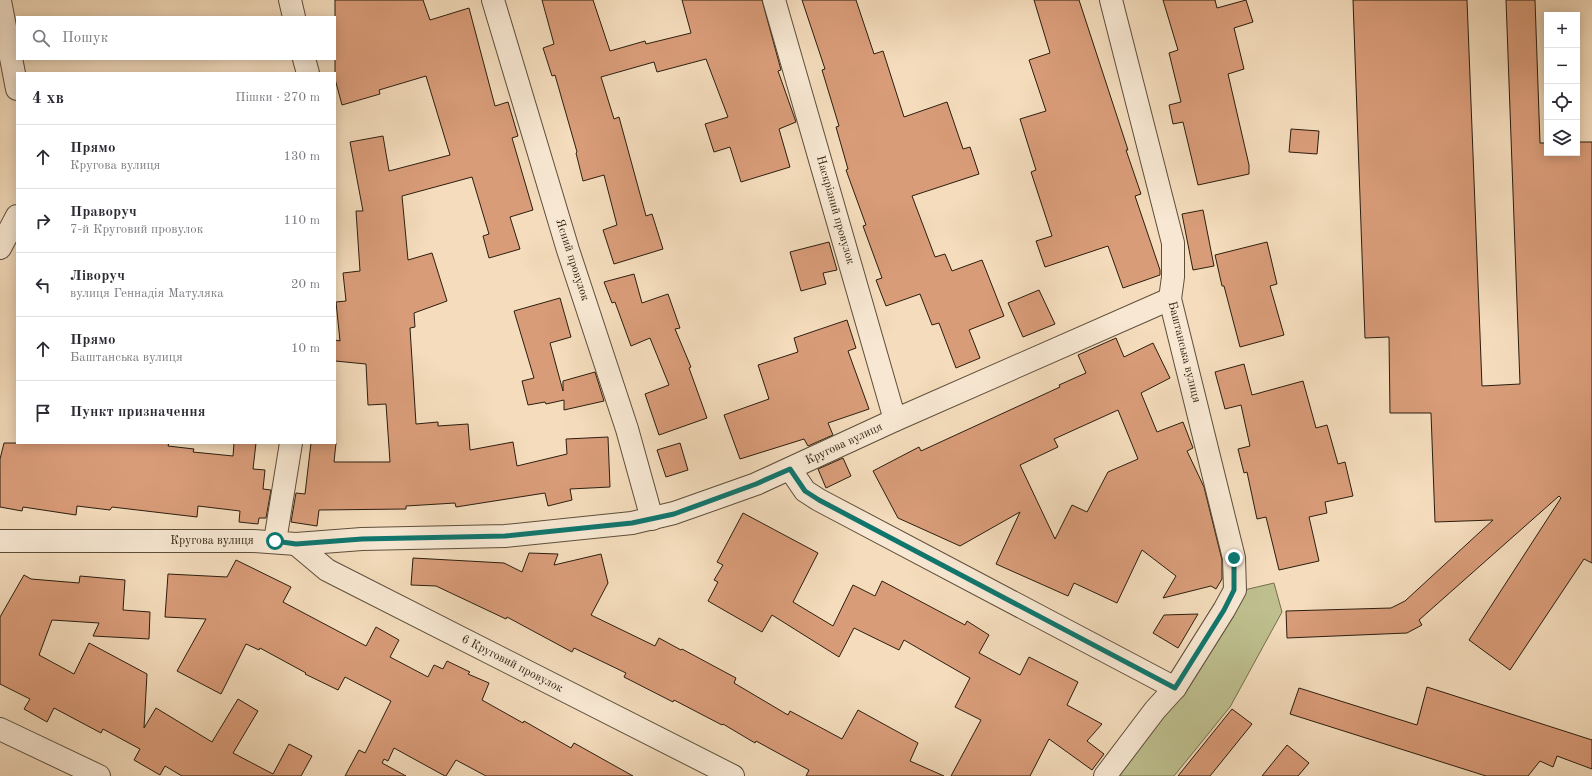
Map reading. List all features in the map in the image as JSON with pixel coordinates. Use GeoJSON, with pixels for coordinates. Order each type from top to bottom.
{"type":"FeatureCollection","features":[{"type":"Feature","properties":{"kind":"street"},"geometry":{"type":"LineString","coordinates":[[290,0],[294,16]]}},
{"type":"Feature","properties":{"kind":"street","name":"Ясний провулок"},"geometry":{"type":"LineString","coordinates":[[493,0],[568,250],[627,429],[652,519]]}},
{"type":"Feature","properties":{"kind":"street","name":"Наскрізний провулок"},"geometry":{"type":"LineString","coordinates":[[774,0],[895,420]]}},
{"type":"Feature","properties":{"kind":"street","name":"Баштанська вулиця"},"geometry":{"type":"LineString","coordinates":[[1105,776],[1155,710],[1175,688],[1224,610],[1234,590],[1234,558],[1170,299],[1173,277],[1173,244],[1110,0]]}},
{"type":"Feature","properties":{"kind":"street"},"geometry":{"type":"LineString","coordinates":[[0,1],[16,84]]}},
{"type":"Feature","properties":{"kind":"street"},"geometry":{"type":"LineString","coordinates":[[304,60],[308,72]]}},
{"type":"Feature","properties":{"kind":"street"},"geometry":{"type":"LineString","coordinates":[[0,248],[16,218]]}},
{"type":"Feature","properties":{"kind":"street","name":"Кругова вулиця"},"geometry":{"type":"LineString","coordinates":[[0,541],[286,543],[362,539],[505,536],[632,523],[652,519],[674,514],[756,484],[895,420],[1170,299]]}},
{"type":"Feature","properties":{"kind":"street"},"geometry":{"type":"LineString","coordinates":[[286,543],[292,444]]}},
{"type":"Feature","properties":{"kind":"street"},"geometry":{"type":"LineString","coordinates":[[790,469],[805,491],[819,500],[1175,688]]}},
{"type":"Feature","properties":{"kind":"street","name":"6 Круговий провулок"},"geometry":{"type":"LineString","coordinates":[[286,543],[327,570],[733,776]]}},
{"type":"Feature","properties":{"kind":"street"},"geometry":{"type":"LineString","coordinates":[[0,729],[98,776]]}},
{"type":"Feature","properties":{"kind":"green space"},"geometry":{"type":"Polygon","coordinates":[[[1274,583],[1282,612],[1230,707],[1174,776],[1114,776],[1240,591],[1274,583]]]}},
{"type":"Feature","properties":{"kind":"building"},"geometry":{"type":"Polygon","coordinates":[[[335,0],[423,0],[430,20],[469,8],[495,106],[508,102],[518,136],[512,138],[533,210],[510,217],[520,249],[489,258],[483,236],[489,234],[472,177],[402,196],[408,260],[432,253],[447,301],[414,313],[415,327],[410,328],[416,424],[438,422],[438,426],[468,424],[470,450],[513,442],[517,466],[567,454],[566,439],[608,437],[610,487],[570,489],[572,500],[548,506],[545,493],[456,507],[455,503],[406,506],[406,509],[319,510],[317,526],[291,522],[296,493],[305,494],[311,444],[336,444],[334,462],[390,462],[386,404],[368,405],[366,364],[336,361],[336,340],[340,341],[336,302],[346,301],[343,273],[360,271],[356,211],[363,211],[350,142],[383,136],[389,171],[450,155],[426,76],[379,90],[380,94],[342,105],[336,83],[335,72],[335,0]]]}},
{"type":"Feature","properties":{"kind":"building"},"geometry":{"type":"Polygon","coordinates":[[[542,0],[593,0],[610,51],[645,41],[646,44],[691,33],[682,0],[762,0],[781,70],[778,71],[796,122],[779,129],[790,167],[741,182],[730,147],[714,152],[705,124],[728,117],[706,59],[657,72],[654,62],[601,77],[614,119],[619,117],[646,216],[652,214],[663,249],[614,264],[603,230],[617,225],[604,175],[583,181],[577,152],[555,75],[552,76],[543,48],[554,44],[542,0]]]}},
{"type":"Feature","properties":{"kind":"building"},"geometry":{"type":"Polygon","coordinates":[[[802,0],[856,0],[874,54],[883,51],[904,117],[947,102],[963,149],[970,147],[979,174],[912,196],[935,257],[945,254],[952,271],[982,260],[1004,316],[969,330],[980,358],[956,368],[939,323],[932,325],[920,294],[886,306],[876,280],[882,278],[863,226],[866,225],[846,170],[848,169],[836,127],[839,126],[822,70],[825,69],[802,0]]]}},
{"type":"Feature","properties":{"kind":"building"},"geometry":{"type":"Polygon","coordinates":[[[1034,0],[1079,0],[1141,194],[1135,196],[1160,270],[1160,275],[1123,288],[1108,246],[1045,267],[1036,241],[1052,236],[1031,172],[1036,170],[1020,119],[1046,111],[1029,60],[1050,53],[1034,0]]]}},
{"type":"Feature","properties":{"kind":"building"},"geometry":{"type":"Polygon","coordinates":[[[1163,0],[1215,0],[1217,8],[1246,0],[1253,22],[1234,28],[1244,69],[1228,74],[1249,165],[1249,174],[1198,185],[1183,122],[1173,124],[1169,105],[1181,102],[1169,53],[1178,50],[1163,0]]]}},
{"type":"Feature","properties":{"kind":"building"},"geometry":{"type":"Polygon","coordinates":[[[1353,0],[1467,0],[1482,386],[1520,384],[1506,0],[1535,0],[1540,143],[1544,143],[1544,156],[1580,156],[1580,142],[1592,142],[1592,563],[1584,559],[1510,670],[1469,640],[1561,498],[1559,496],[1419,620],[1422,625],[1407,633],[1287,638],[1286,611],[1391,608],[1405,601],[1493,520],[1435,522],[1431,413],[1390,413],[1389,337],[1365,338],[1353,0]]]}},
{"type":"Feature","properties":{"kind":"building"},"geometry":{"type":"Polygon","coordinates":[[[1291,129],[1319,131],[1317,154],[1289,152],[1291,129]]]}},
{"type":"Feature","properties":{"kind":"building"},"geometry":{"type":"Polygon","coordinates":[[[1203,210],[1214,266],[1193,270],[1182,214],[1203,210]]]}},
{"type":"Feature","properties":{"kind":"building"},"geometry":{"type":"Polygon","coordinates":[[[829,242],[837,270],[823,273],[826,284],[801,291],[790,252],[829,242]]]}},
{"type":"Feature","properties":{"kind":"building"},"geometry":{"type":"Polygon","coordinates":[[[1267,242],[1277,284],[1270,286],[1284,335],[1240,347],[1224,286],[1222,286],[1215,255],[1267,242]]]}},
{"type":"Feature","properties":{"kind":"building"},"geometry":{"type":"Polygon","coordinates":[[[634,274],[642,303],[668,294],[680,328],[675,329],[691,367],[689,368],[707,418],[659,435],[645,394],[669,385],[650,338],[631,346],[615,302],[612,303],[604,282],[634,274]]]}},
{"type":"Feature","properties":{"kind":"building"},"geometry":{"type":"Polygon","coordinates":[[[1039,290],[1055,324],[1023,337],[1008,303],[1039,290]]]}},
{"type":"Feature","properties":{"kind":"building"},"geometry":{"type":"Polygon","coordinates":[[[560,298],[571,337],[550,343],[563,391],[563,381],[595,372],[604,401],[564,410],[564,400],[546,404],[545,402],[528,405],[522,381],[534,378],[514,311],[560,298]]]}},
{"type":"Feature","properties":{"kind":"building"},"geometry":{"type":"Polygon","coordinates":[[[847,320],[856,348],[848,351],[869,409],[828,423],[833,435],[808,446],[804,439],[740,459],[724,415],[769,399],[758,365],[798,352],[794,338],[847,320]]]}},
{"type":"Feature","properties":{"kind":"building"},"geometry":{"type":"Polygon","coordinates":[[[1116,338],[1124,357],[1153,343],[1170,378],[1141,393],[1157,432],[1183,422],[1193,448],[1187,451],[1204,487],[1222,560],[1222,579],[1216,589],[1211,586],[1163,598],[1176,576],[1142,550],[1117,603],[1074,583],[1068,596],[996,564],[1020,512],[960,546],[898,518],[873,471],[919,447],[921,451],[1060,387],[1059,385],[1086,373],[1078,355],[1116,338]],[[1118,410],[1054,439],[1058,447],[1020,465],[1055,539],[1072,505],[1087,512],[1108,472],[1138,459],[1118,410]]]}},
{"type":"Feature","properties":{"kind":"building"},"geometry":{"type":"Polygon","coordinates":[[[1244,364],[1252,395],[1303,381],[1316,428],[1327,425],[1338,464],[1345,462],[1353,496],[1325,502],[1327,513],[1309,517],[1319,561],[1279,570],[1266,517],[1257,519],[1247,472],[1244,473],[1238,449],[1250,446],[1241,405],[1225,409],[1215,372],[1244,364]]]}},
{"type":"Feature","properties":{"kind":"building"},"geometry":{"type":"Polygon","coordinates":[[[4,443],[169,444],[168,446],[194,449],[193,452],[233,456],[234,444],[256,444],[253,469],[265,470],[263,489],[271,490],[266,518],[259,518],[258,524],[239,522],[240,511],[198,506],[197,517],[112,507],[110,510],[77,506],[76,515],[23,507],[22,511],[0,507],[0,459],[4,443]]]}},
{"type":"Feature","properties":{"kind":"building"},"geometry":{"type":"Polygon","coordinates":[[[680,443],[688,470],[666,477],[657,450],[680,443]]]}},
{"type":"Feature","properties":{"kind":"building"},"geometry":{"type":"Polygon","coordinates":[[[843,458],[851,476],[826,488],[818,469],[843,458]]]}},
{"type":"Feature","properties":{"kind":"building"},"geometry":{"type":"Polygon","coordinates":[[[743,513],[818,553],[793,602],[833,626],[853,585],[875,596],[882,581],[965,625],[967,621],[989,635],[979,653],[1020,675],[1029,657],[1078,682],[1067,705],[1102,724],[1087,741],[1104,754],[1092,770],[1049,739],[1030,776],[951,776],[981,720],[955,707],[970,678],[904,640],[899,650],[854,628],[839,657],[772,615],[762,632],[708,601],[718,582],[714,580],[723,565],[717,562],[743,513]]]}},
{"type":"Feature","properties":{"kind":"building"},"geometry":{"type":"Polygon","coordinates":[[[529,553],[558,554],[554,565],[601,554],[608,583],[591,615],[655,646],[659,638],[681,650],[682,649],[736,678],[734,683],[788,715],[790,711],[842,739],[858,710],[918,743],[910,761],[944,776],[806,776],[809,770],[756,741],[755,743],[723,724],[722,725],[674,700],[673,702],[624,677],[626,673],[574,648],[572,652],[507,617],[506,619],[436,586],[411,585],[413,558],[504,563],[522,572],[529,553]]]}},
{"type":"Feature","properties":{"kind":"building"},"geometry":{"type":"Polygon","coordinates":[[[236,560],[291,587],[283,602],[366,646],[376,627],[399,640],[390,657],[428,677],[434,665],[443,669],[447,661],[470,672],[468,674],[489,683],[482,700],[523,723],[524,721],[571,748],[574,743],[633,776],[486,776],[456,760],[445,776],[394,748],[388,761],[384,759],[382,763],[406,776],[345,776],[359,750],[365,753],[391,701],[345,677],[338,690],[305,674],[306,673],[260,648],[259,650],[246,644],[221,694],[177,671],[206,619],[165,617],[168,574],[227,577],[236,560]]]}},
{"type":"Feature","properties":{"kind":"building"},"geometry":{"type":"Polygon","coordinates":[[[24,575],[31,579],[79,583],[80,576],[125,580],[123,610],[150,612],[149,639],[93,636],[99,623],[52,620],[39,655],[74,674],[89,643],[147,674],[144,728],[156,708],[212,742],[238,699],[258,711],[233,753],[273,774],[289,744],[312,756],[301,776],[182,776],[165,766],[160,775],[134,760],[140,749],[103,729],[101,733],[54,708],[47,722],[24,709],[30,699],[0,684],[0,617],[24,575]]]}},
{"type":"Feature","properties":{"kind":"building"},"geometry":{"type":"Polygon","coordinates":[[[1198,614],[1178,648],[1153,633],[1164,615],[1198,614]]]}},
{"type":"Feature","properties":{"kind":"building"},"geometry":{"type":"Polygon","coordinates":[[[1427,687],[1592,740],[1592,769],[1557,756],[1553,767],[1540,761],[1528,776],[1486,776],[1290,714],[1299,688],[1417,725],[1427,687]]]}},
{"type":"Feature","properties":{"kind":"building"},"geometry":{"type":"Polygon","coordinates":[[[1232,709],[1252,724],[1210,776],[1178,776],[1232,709]]]}},
{"type":"Feature","properties":{"kind":"building"},"geometry":{"type":"Polygon","coordinates":[[[1287,745],[1309,763],[1298,776],[1262,776],[1287,745]]]}},
{"type":"Feature","properties":{"kind":"route"},"geometry":{"type":"LineString","coordinates":[[275,541],[296,544],[362,539],[505,536],[632,523],[674,514],[756,484],[790,469],[805,491],[819,500],[1175,688],[1224,610],[1234,590],[1234,558]]}}]}
